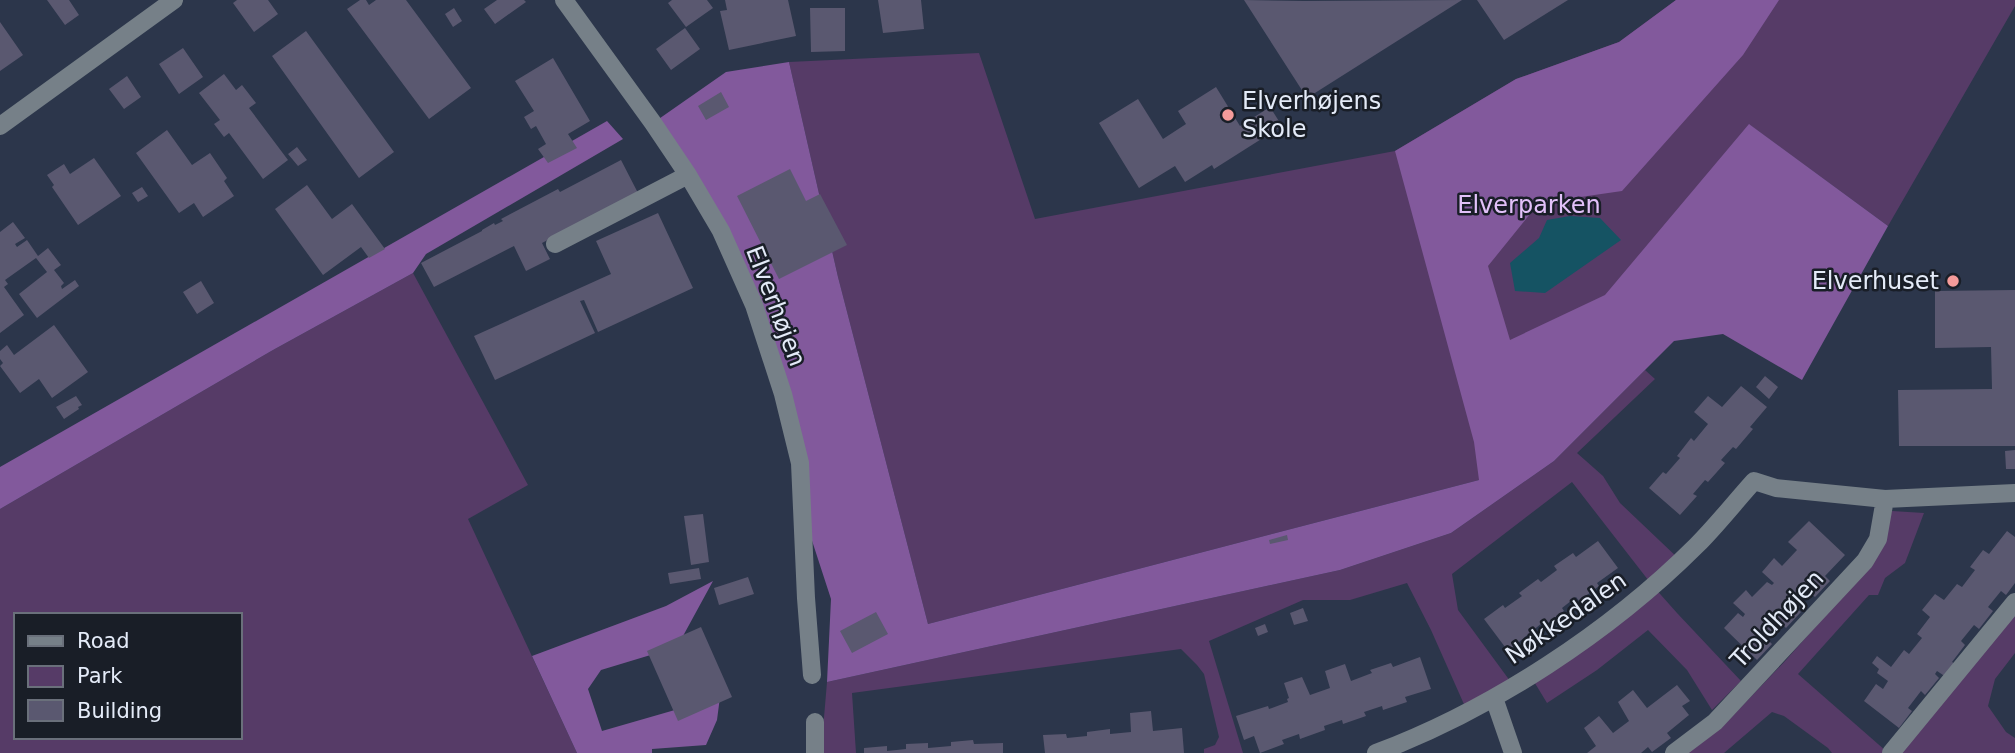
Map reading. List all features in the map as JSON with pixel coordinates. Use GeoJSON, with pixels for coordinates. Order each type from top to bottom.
{"type":"FeatureCollection","features":[{"type":"Feature","properties":{"kind":"street"},"geometry":{"type":"LineString","coordinates":[[0,126],[174,0]]}},
{"type":"Feature","properties":{"kind":"street","name":"Elverhøjen"},"geometry":{"type":"LineString","coordinates":[[564,0],[688,175],[721,231],[754,305],[783,394],[800,463],[812,675]]}},
{"type":"Feature","properties":{"kind":"street"},"geometry":{"type":"LineString","coordinates":[[555,244],[688,175]]}},
{"type":"Feature","properties":{"kind":"street","name":"Nøkkedalen"},"geometry":{"type":"LineString","coordinates":[[1376,753],[1407,742],[1493,698],[1577,646],[1639,597],[1697,545],[1754,481],[1776,488],[1885,499]]}},
{"type":"Feature","properties":{"kind":"street"},"geometry":{"type":"LineString","coordinates":[[1885,499],[2015,494]]}},
{"type":"Feature","properties":{"kind":"street","name":"Troldhøjen"},"geometry":{"type":"LineString","coordinates":[[1674,753],[1715,722],[1865,561],[1878,539],[1885,499]]}},
{"type":"Feature","properties":{"kind":"street"},"geometry":{"type":"LineString","coordinates":[[1891,753],[2015,602]]}},
{"type":"Feature","properties":{"kind":"street"},"geometry":{"type":"LineString","coordinates":[[1493,698],[1513,753]]}},
{"type":"Feature","properties":{"kind":"street"},"geometry":{"type":"LineString","coordinates":[[815,722],[815,753]]}},
{"type":"Feature","properties":{"kind":"green space","name":"Elverparken"},"geometry":{"type":"Polygon","coordinates":[[[1676,0],[2015,0],[2015,6],[1888,226],[1750,125],[1479,480],[928,624],[838,277],[789,62],[979,53],[1035,219],[1395,151],[1516,79],[1619,42],[1676,0]]]}},
{"type":"Feature","properties":{"kind":"green space","name":"Elverparken"},"geometry":{"type":"Polygon","coordinates":[[[1676,0],[1779,0],[1743,55],[1622,191],[1539,203],[1488,266],[1510,340],[1605,295],[1749,124],[1888,226],[1802,380],[1723,334],[1674,341],[1554,461],[1451,533],[1340,570],[827,682],[831,599],[803,513],[798,454],[726,244],[653,123],[726,72],[789,62],[838,277],[928,624],[1479,480],[1474,442],[1395,151],[1516,79],[1619,42],[1676,0]]]}},
{"type":"Feature","properties":{"kind":"green space"},"geometry":{"type":"Polygon","coordinates":[[[607,121],[623,139],[426,254],[413,273],[273,350],[0,509],[0,467],[607,121]]]}},
{"type":"Feature","properties":{"kind":"green space"},"geometry":{"type":"Polygon","coordinates":[[[413,273],[528,485],[468,519],[577,753],[0,753],[0,509],[273,350],[413,273]]]}},
{"type":"Feature","properties":{"kind":"green space"},"geometry":{"type":"Polygon","coordinates":[[[1645,370],[1655,379],[1577,453],[1603,476],[1620,503],[1680,560],[1653,586],[1741,681],[1712,710],[1687,670],[1648,630],[1597,670],[1547,703],[1530,675],[1652,585],[1572,482],[1452,574],[1458,610],[1513,685],[1467,711],[1407,583],[1350,600],[1303,600],[1209,641],[1243,753],[1204,753],[1204,749],[1215,745],[1219,737],[1204,674],[1181,649],[852,693],[856,753],[821,753],[827,682],[1340,570],[1451,533],[1554,461],[1645,370]]]}},
{"type":"Feature","properties":{"kind":"green space"},"geometry":{"type":"Polygon","coordinates":[[[1892,511],[1924,513],[1905,563],[1885,578],[1878,595],[1869,595],[1798,674],[1886,751],[1832,753],[1784,716],[1772,712],[1724,753],[1687,753],[1722,727],[1870,565],[1892,511]]]}},
{"type":"Feature","properties":{"kind":"green space"},"geometry":{"type":"Polygon","coordinates":[[[713,581],[677,647],[601,670],[588,689],[602,731],[720,697],[717,720],[706,745],[652,749],[652,753],[577,753],[532,656],[666,606],[713,581]]]}},
{"type":"Feature","properties":{"kind":"green space"},"geometry":{"type":"Polygon","coordinates":[[[2015,612],[2015,653],[1995,679],[1988,706],[2006,732],[2015,738],[2015,753],[1899,753],[2015,612]]]}},
{"type":"Feature","properties":{"kind":"water"},"geometry":{"type":"Polygon","coordinates":[[[1570,216],[1600,218],[1621,240],[1545,293],[1515,291],[1510,263],[1539,238],[1547,220],[1570,216]]]}},
{"type":"Feature","properties":{"kind":"building"},"geometry":{"type":"Polygon","coordinates":[[[47,0],[69,0],[79,15],[65,25],[47,0]]]}},
{"type":"Feature","properties":{"kind":"building"},"geometry":{"type":"Polygon","coordinates":[[[237,0],[268,0],[278,14],[254,32],[233,3],[237,0]]]}},
{"type":"Feature","properties":{"kind":"building"},"geometry":{"type":"Polygon","coordinates":[[[360,0],[366,0],[369,5],[376,0],[406,0],[471,88],[429,119],[347,9],[360,0]]]}},
{"type":"Feature","properties":{"kind":"building"},"geometry":{"type":"Polygon","coordinates":[[[497,0],[526,2],[495,24],[484,9],[497,0]]]}},
{"type":"Feature","properties":{"kind":"building"},"geometry":{"type":"Polygon","coordinates":[[[672,0],[707,0],[713,8],[686,27],[668,3],[672,0]]]}},
{"type":"Feature","properties":{"kind":"building"},"geometry":{"type":"Polygon","coordinates":[[[725,0],[788,0],[796,36],[729,50],[720,11],[727,10],[725,0]]]}},
{"type":"Feature","properties":{"kind":"building"},"geometry":{"type":"Polygon","coordinates":[[[878,0],[921,0],[924,29],[883,33],[878,0]]]}},
{"type":"Feature","properties":{"kind":"building"},"geometry":{"type":"Polygon","coordinates":[[[1244,0],[1304,1],[1462,0],[1307,98],[1244,0]]]}},
{"type":"Feature","properties":{"kind":"building"},"geometry":{"type":"Polygon","coordinates":[[[1477,0],[1568,0],[1504,40],[1477,0]]]}},
{"type":"Feature","properties":{"kind":"building"},"geometry":{"type":"Polygon","coordinates":[[[454,8],[462,21],[453,27],[445,14],[454,8]]]}},
{"type":"Feature","properties":{"kind":"building"},"geometry":{"type":"Polygon","coordinates":[[[810,8],[845,8],[845,51],[811,52],[810,8]]]}},
{"type":"Feature","properties":{"kind":"building"},"geometry":{"type":"Polygon","coordinates":[[[0,22],[23,55],[0,71],[0,22]]]}},
{"type":"Feature","properties":{"kind":"building"},"geometry":{"type":"Polygon","coordinates":[[[685,28],[700,49],[671,70],[656,49],[685,28]]]}},
{"type":"Feature","properties":{"kind":"building"},"geometry":{"type":"Polygon","coordinates":[[[306,31],[394,152],[359,178],[272,56],[306,31]]]}},
{"type":"Feature","properties":{"kind":"building"},"geometry":{"type":"Polygon","coordinates":[[[183,48],[203,77],[179,94],[159,64],[183,48]]]}},
{"type":"Feature","properties":{"kind":"building"},"geometry":{"type":"Polygon","coordinates":[[[553,58],[590,121],[568,134],[577,148],[548,163],[538,149],[546,144],[536,126],[531,129],[524,117],[534,111],[515,81],[553,58]]]}},
{"type":"Feature","properties":{"kind":"building"},"geometry":{"type":"Polygon","coordinates":[[[224,74],[236,90],[242,85],[256,103],[249,108],[288,160],[263,179],[229,133],[224,137],[214,124],[220,120],[199,93],[224,74]]]}},
{"type":"Feature","properties":{"kind":"building"},"geometry":{"type":"Polygon","coordinates":[[[127,76],[141,97],[124,109],[109,89],[127,76]]]}},
{"type":"Feature","properties":{"kind":"building"},"geometry":{"type":"Polygon","coordinates":[[[1216,87],[1240,126],[1270,107],[1282,126],[1214,169],[1212,165],[1185,182],[1175,166],[1139,188],[1099,123],[1138,99],[1163,139],[1186,124],[1178,111],[1216,87]]]}},
{"type":"Feature","properties":{"kind":"building"},"geometry":{"type":"Polygon","coordinates":[[[721,92],[729,107],[706,120],[698,106],[721,92]]]}},
{"type":"Feature","properties":{"kind":"building"},"geometry":{"type":"Polygon","coordinates":[[[167,130],[192,165],[210,153],[227,178],[224,181],[234,196],[203,217],[194,203],[179,213],[136,153],[167,130]]]}},
{"type":"Feature","properties":{"kind":"building"},"geometry":{"type":"Polygon","coordinates":[[[297,147],[307,160],[298,166],[288,154],[297,147]]]}},
{"type":"Feature","properties":{"kind":"building"},"geometry":{"type":"Polygon","coordinates":[[[94,158],[121,196],[78,225],[47,175],[64,164],[70,174],[94,158]]]}},
{"type":"Feature","properties":{"kind":"building"},"geometry":{"type":"Polygon","coordinates":[[[621,160],[638,193],[542,243],[550,259],[526,271],[514,246],[434,287],[421,263],[558,189],[560,192],[621,160]]]}},
{"type":"Feature","properties":{"kind":"building"},"geometry":{"type":"Polygon","coordinates":[[[790,169],[806,201],[820,194],[847,245],[779,279],[737,196],[790,169]]]}},
{"type":"Feature","properties":{"kind":"building"},"geometry":{"type":"Polygon","coordinates":[[[307,185],[332,219],[352,204],[385,249],[369,258],[361,247],[323,275],[275,209],[307,185]]]}},
{"type":"Feature","properties":{"kind":"building"},"geometry":{"type":"Polygon","coordinates":[[[142,187],[148,196],[138,202],[132,193],[142,187]]]}},
{"type":"Feature","properties":{"kind":"building"},"geometry":{"type":"Polygon","coordinates":[[[658,213],[693,288],[598,332],[584,300],[580,301],[595,333],[495,380],[474,336],[611,274],[596,241],[658,213]]]}},
{"type":"Feature","properties":{"kind":"building"},"geometry":{"type":"Polygon","coordinates":[[[13,222],[25,238],[15,244],[17,247],[27,240],[38,256],[48,248],[61,265],[54,270],[64,283],[62,289],[75,280],[79,286],[37,318],[19,294],[47,272],[36,258],[5,280],[8,284],[4,287],[24,315],[0,333],[0,232],[13,222]]]}},
{"type":"Feature","properties":{"kind":"building"},"geometry":{"type":"Polygon","coordinates":[[[201,281],[214,303],[197,314],[183,292],[201,281]]]}},
{"type":"Feature","properties":{"kind":"building"},"geometry":{"type":"Polygon","coordinates":[[[2015,290],[2015,446],[1899,446],[1898,390],[1992,389],[1991,347],[1935,348],[1935,291],[2015,290]]]}},
{"type":"Feature","properties":{"kind":"building"},"geometry":{"type":"Polygon","coordinates":[[[54,325],[88,372],[52,398],[39,379],[20,393],[0,366],[3,363],[0,351],[7,345],[14,355],[54,325]]]}},
{"type":"Feature","properties":{"kind":"building"},"geometry":{"type":"Polygon","coordinates":[[[1765,376],[1778,387],[1769,399],[1756,387],[1765,376]]]}},
{"type":"Feature","properties":{"kind":"building"},"geometry":{"type":"Polygon","coordinates":[[[1741,386],[1767,407],[1736,449],[1733,447],[1721,460],[1725,463],[1693,494],[1697,496],[1680,515],[1649,488],[1680,458],[1677,456],[1691,438],[1694,441],[1708,424],[1694,412],[1708,396],[1722,407],[1741,386]]]}},
{"type":"Feature","properties":{"kind":"building"},"geometry":{"type":"Polygon","coordinates":[[[76,396],[82,405],[64,419],[56,407],[76,396]]]}},
{"type":"Feature","properties":{"kind":"building"},"geometry":{"type":"Polygon","coordinates":[[[2015,450],[2015,469],[2006,469],[2005,451],[2015,450]]]}},
{"type":"Feature","properties":{"kind":"building"},"geometry":{"type":"Polygon","coordinates":[[[703,514],[709,562],[691,565],[684,516],[703,514]]]}},
{"type":"Feature","properties":{"kind":"building"},"geometry":{"type":"Polygon","coordinates":[[[1809,521],[1845,555],[1825,576],[1830,581],[1815,597],[1810,593],[1796,608],[1801,612],[1786,628],[1782,624],[1767,639],[1772,644],[1757,660],[1724,628],[1738,613],[1743,617],[1745,614],[1733,603],[1746,590],[1752,597],[1767,582],[1772,585],[1774,583],[1762,572],[1774,558],[1782,566],[1797,550],[1788,542],[1809,521]]]}},
{"type":"Feature","properties":{"kind":"building"},"geometry":{"type":"Polygon","coordinates":[[[2007,531],[2015,537],[2015,583],[2006,595],[2001,591],[1988,607],[1993,611],[1979,629],[1974,625],[1961,641],[1965,645],[1952,662],[1959,666],[1949,679],[1937,671],[1935,674],[1939,678],[1925,695],[1921,691],[1908,708],[1912,711],[1899,728],[1864,701],[1876,684],[1883,689],[1888,681],[1877,673],[1879,669],[1872,663],[1877,656],[1891,667],[1904,650],[1909,654],[1922,638],[1917,634],[1930,617],[1922,610],[1935,594],[1944,600],[1957,584],[1962,587],[1975,570],[1970,567],[1983,550],[1989,554],[2007,531]]]}},
{"type":"Feature","properties":{"kind":"building"},"geometry":{"type":"Polygon","coordinates":[[[1287,535],[1288,540],[1270,544],[1269,540],[1287,535]]]}},
{"type":"Feature","properties":{"kind":"building"},"geometry":{"type":"Polygon","coordinates":[[[1598,541],[1618,568],[1597,583],[1599,586],[1579,601],[1576,597],[1562,608],[1564,611],[1544,626],[1542,623],[1508,651],[1484,619],[1503,605],[1505,608],[1522,596],[1519,593],[1538,579],[1541,582],[1557,570],[1554,566],[1573,553],[1576,557],[1598,541]]]}},
{"type":"Feature","properties":{"kind":"building"},"geometry":{"type":"Polygon","coordinates":[[[699,568],[701,579],[670,584],[668,573],[699,568]]]}},
{"type":"Feature","properties":{"kind":"building"},"geometry":{"type":"Polygon","coordinates":[[[748,577],[754,594],[719,605],[714,588],[748,577]]]}},
{"type":"Feature","properties":{"kind":"building"},"geometry":{"type":"Polygon","coordinates":[[[1303,608],[1308,621],[1294,625],[1290,613],[1303,608]]]}},
{"type":"Feature","properties":{"kind":"building"},"geometry":{"type":"Polygon","coordinates":[[[876,612],[888,634],[852,653],[840,631],[876,612]]]}},
{"type":"Feature","properties":{"kind":"building"},"geometry":{"type":"Polygon","coordinates":[[[1265,624],[1268,632],[1258,636],[1255,628],[1265,624]]]}},
{"type":"Feature","properties":{"kind":"building"},"geometry":{"type":"Polygon","coordinates":[[[701,627],[732,697],[678,721],[647,651],[701,627]]]}},
{"type":"Feature","properties":{"kind":"building"},"geometry":{"type":"Polygon","coordinates":[[[1420,657],[1431,689],[1405,697],[1407,702],[1383,710],[1382,706],[1364,712],[1366,716],[1343,724],[1342,720],[1324,726],[1325,730],[1300,739],[1299,734],[1282,740],[1284,744],[1260,753],[1254,736],[1244,740],[1236,716],[1288,702],[1284,683],[1302,677],[1310,695],[1330,688],[1325,671],[1345,664],[1351,681],[1372,673],[1370,670],[1391,663],[1393,667],[1420,657]]]}},
{"type":"Feature","properties":{"kind":"building"},"geometry":{"type":"Polygon","coordinates":[[[1677,685],[1690,701],[1682,706],[1689,715],[1667,733],[1671,738],[1652,752],[1648,747],[1641,753],[1587,753],[1596,746],[1584,728],[1599,716],[1613,733],[1629,721],[1618,702],[1633,690],[1647,708],[1677,685]]]}},
{"type":"Feature","properties":{"kind":"building"},"geometry":{"type":"Polygon","coordinates":[[[1151,711],[1153,731],[1182,728],[1184,753],[1045,753],[1043,735],[1066,734],[1067,738],[1087,736],[1087,732],[1110,729],[1110,734],[1131,732],[1130,713],[1151,711]]]}},
{"type":"Feature","properties":{"kind":"building"},"geometry":{"type":"Polygon","coordinates":[[[973,740],[974,744],[1003,743],[1003,753],[864,753],[864,748],[887,746],[887,751],[906,749],[906,744],[928,743],[928,748],[973,740]]]}},
{"type":"Feature","properties":{"kind":"place","name":"Elverhøjens Skole"},"geometry":{"type":"Point","coordinates":[1228,115]}},
{"type":"Feature","properties":{"kind":"place","name":"Elverhuset"},"geometry":{"type":"Point","coordinates":[1953,281]}}]}
